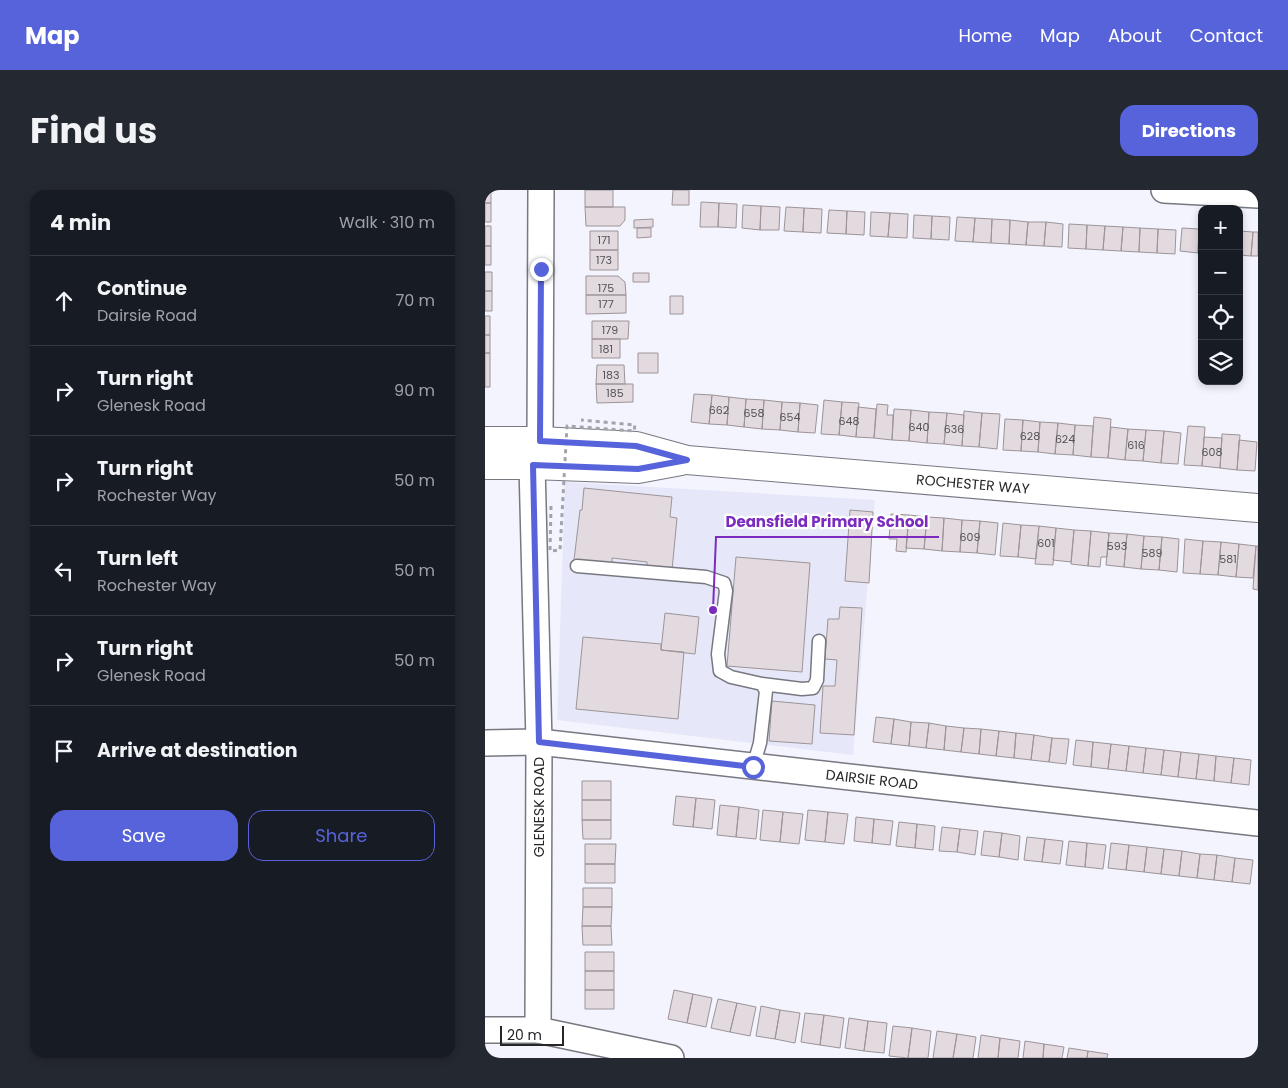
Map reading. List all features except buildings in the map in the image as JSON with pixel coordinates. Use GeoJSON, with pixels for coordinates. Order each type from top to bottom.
{"type":"FeatureCollection","features":[{"type":"Feature","properties":{"kind":"street","name":"GLENESK ROAD"},"geometry":{"type":"LineString","coordinates":[[538,1030],[539,742],[536,453],[541,190]]}},
{"type":"Feature","properties":{"kind":"street"},"geometry":{"type":"LineString","coordinates":[[1164,190],[1258,195]]}},
{"type":"Feature","properties":{"kind":"street","name":"ROCHESTER WAY"},"geometry":{"type":"LineString","coordinates":[[485,441],[536,453]]}},
{"type":"Feature","properties":{"kind":"street","name":"ROCHESTER WAY"},"geometry":{"type":"LineString","coordinates":[[485,465],[536,453],[636,446],[687,460],[1258,508]]}},
{"type":"Feature","properties":{"kind":"street","name":"DAIRSIE ROAD"},"geometry":{"type":"LineString","coordinates":[[485,743],[539,742],[1258,823]]}},
{"type":"Feature","properties":{"kind":"street"},"geometry":{"type":"LineString","coordinates":[[485,1030],[538,1030],[671,1058]]}},
{"type":"Feature","properties":{"kind":"lane"},"geometry":{"type":"LineString","coordinates":[[577,566],[706,578],[724,584],[726,591],[718,654],[721,671],[731,677],[761,684],[802,689],[813,688],[817,680],[819,641]]}},
{"type":"Feature","properties":{"kind":"lane"},"geometry":{"type":"LineString","coordinates":[[753,767],[760,743],[766,690],[761,684]]}},
{"type":"Feature","properties":{"kind":"path"},"geometry":{"type":"LineString","coordinates":[[551,506],[550,551],[560,550],[567,426],[634,431],[635,425],[581,420]]}},
{"type":"Feature","properties":{"kind":"shaded area"},"geometry":{"type":"Polygon","coordinates":[[[565,482],[875,500],[853,755],[557,720],[565,482]]]}},
{"type":"Feature","properties":{"kind":"place","name":"Deansfield Primary School"},"geometry":{"type":"Point","coordinates":[713,610]}},
{"type":"Feature","properties":{"kind":"route"},"geometry":{"type":"LineString","coordinates":[[541,269],[540,441],[636,446],[687,460],[638,469],[533,465],[539,742],[753,767]]}}]}
